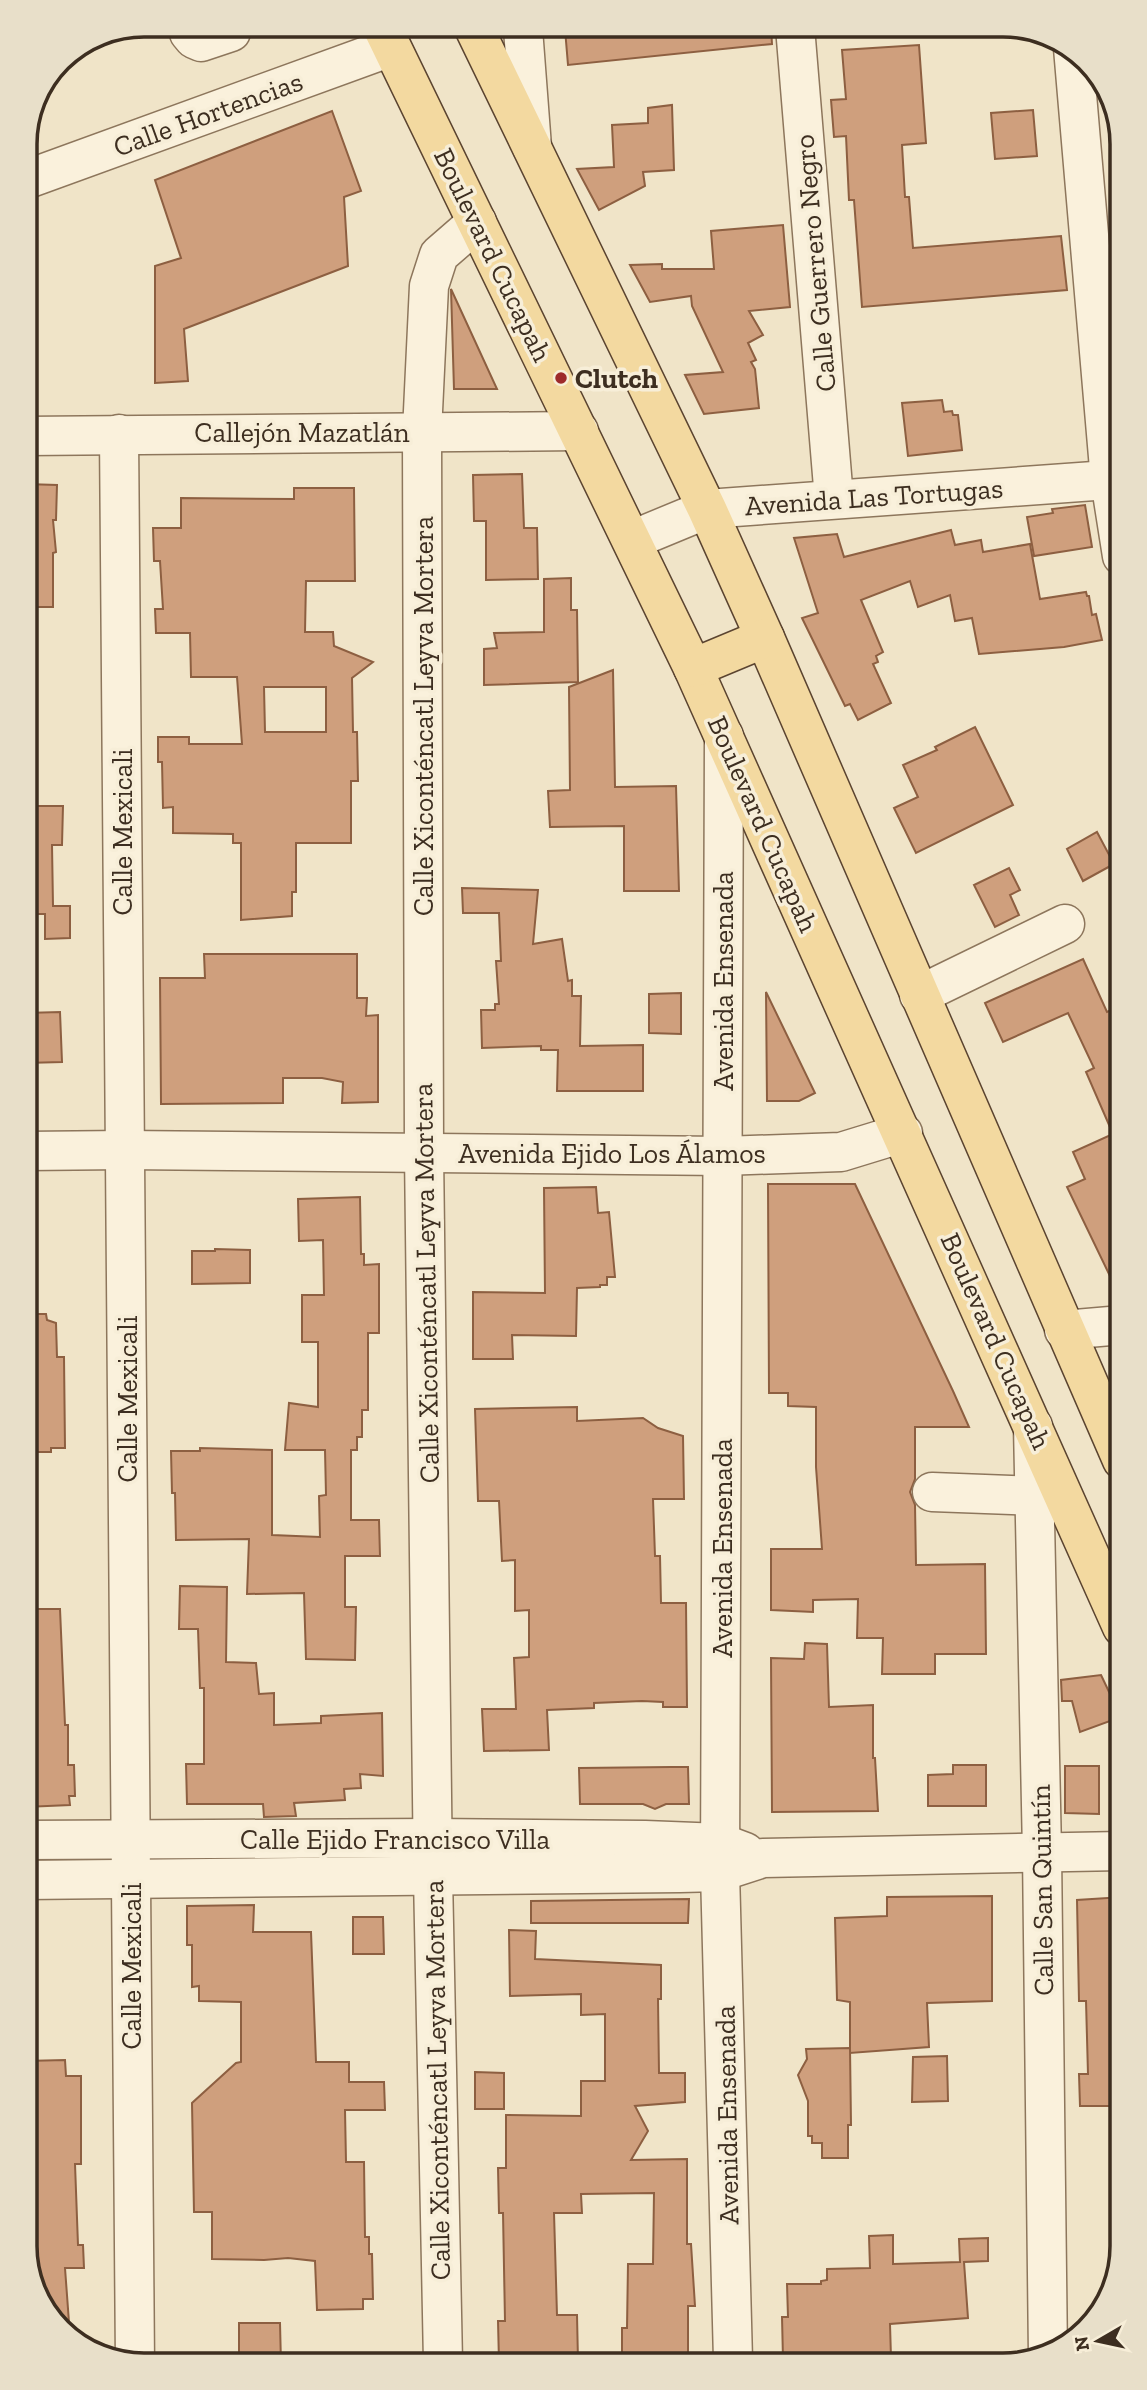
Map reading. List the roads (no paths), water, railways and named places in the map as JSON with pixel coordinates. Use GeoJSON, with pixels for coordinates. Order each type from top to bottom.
{"type":"FeatureCollection","features":[{"type":"Feature","properties":{"kind":"main road"},"geometry":{"type":"LineString","coordinates":[[478,37],[707,509],[1110,1433]]}},
{"type":"Feature","properties":{"kind":"main road","name":"Boulevard Cucapah"},"geometry":{"type":"LineString","coordinates":[[387,39],[693,668],[1110,1600]]}},
{"type":"Feature","properties":{"kind":"main road"},"geometry":{"type":"LineString","coordinates":[[693,668],[765,638]]}},
{"type":"Feature","properties":{"kind":"street"},"geometry":{"type":"LineString","coordinates":[[192,37],[201,42],[216,37]]}},
{"type":"Feature","properties":{"kind":"street"},"geometry":{"type":"LineString","coordinates":[[524,37],[532,147]]}},
{"type":"Feature","properties":{"kind":"street","name":"Calle Guerrero Negro"},"geometry":{"type":"LineString","coordinates":[[796,37],[834,499]]}},
{"type":"Feature","properties":{"kind":"street","name":"Calle Hortencias"},"geometry":{"type":"LineString","coordinates":[[37,175],[387,39]]}},
{"type":"Feature","properties":{"kind":"street"},"geometry":{"type":"LineString","coordinates":[[1075,64],[1110,420]]}},
{"type":"Feature","properties":{"kind":"street","name":"Calle Xiconténcatl Leyva Mortera"},"geometry":{"type":"LineString","coordinates":[[443,2353],[433,1877],[424,1152],[422,432],[429,286],[439,255],[477,222]]}},
{"type":"Feature","properties":{"kind":"street","name":"Callejón Mazatlán"},"geometry":{"type":"LineString","coordinates":[[37,436],[579,431]]}},
{"type":"Feature","properties":{"kind":"street","name":"Calle Mexicali"},"geometry":{"type":"LineString","coordinates":[[119,434],[135,2353]]}},
{"type":"Feature","properties":{"kind":"street","name":"Avenida Las Tortugas"},"geometry":{"type":"LineString","coordinates":[[632,540],[707,509],[1110,480]]}},
{"type":"Feature","properties":{"kind":"street","name":"Avenida Ensenada"},"geometry":{"type":"LineString","coordinates":[[724,736],[720,1858],[733,2353]]}},
{"type":"Feature","properties":{"kind":"street"},"geometry":{"type":"LineString","coordinates":[[919,995],[1065,924]]}},
{"type":"Feature","properties":{"kind":"street","name":"Avenida Ejido Los Álamos"},"geometry":{"type":"LineString","coordinates":[[37,1151],[723,1156],[841,1152],[903,1133]]}},
{"type":"Feature","properties":{"kind":"street"},"geometry":{"type":"LineString","coordinates":[[1064,1330],[1110,1326]]}},
{"type":"Feature","properties":{"kind":"street","name":"Calle San Quintín"},"geometry":{"type":"LineString","coordinates":[[1033,1424],[1048,2343]]}},
{"type":"Feature","properties":{"kind":"street"},"geometry":{"type":"LineString","coordinates":[[932,1492],[1035,1496]]}},
{"type":"Feature","properties":{"kind":"street","name":"Calle Ejido Francisco Villa"},"geometry":{"type":"LineString","coordinates":[[37,1840],[433,1838],[720,1858]]}},
{"type":"Feature","properties":{"kind":"street","name":"Calle Ejido Francisco Villa"},"geometry":{"type":"LineString","coordinates":[[37,1880],[433,1877],[720,1858],[1110,1851]]}},
{"type":"Feature","properties":{"kind":"place","name":"Clutch"},"geometry":{"type":"Point","coordinates":[561,378]}}]}
